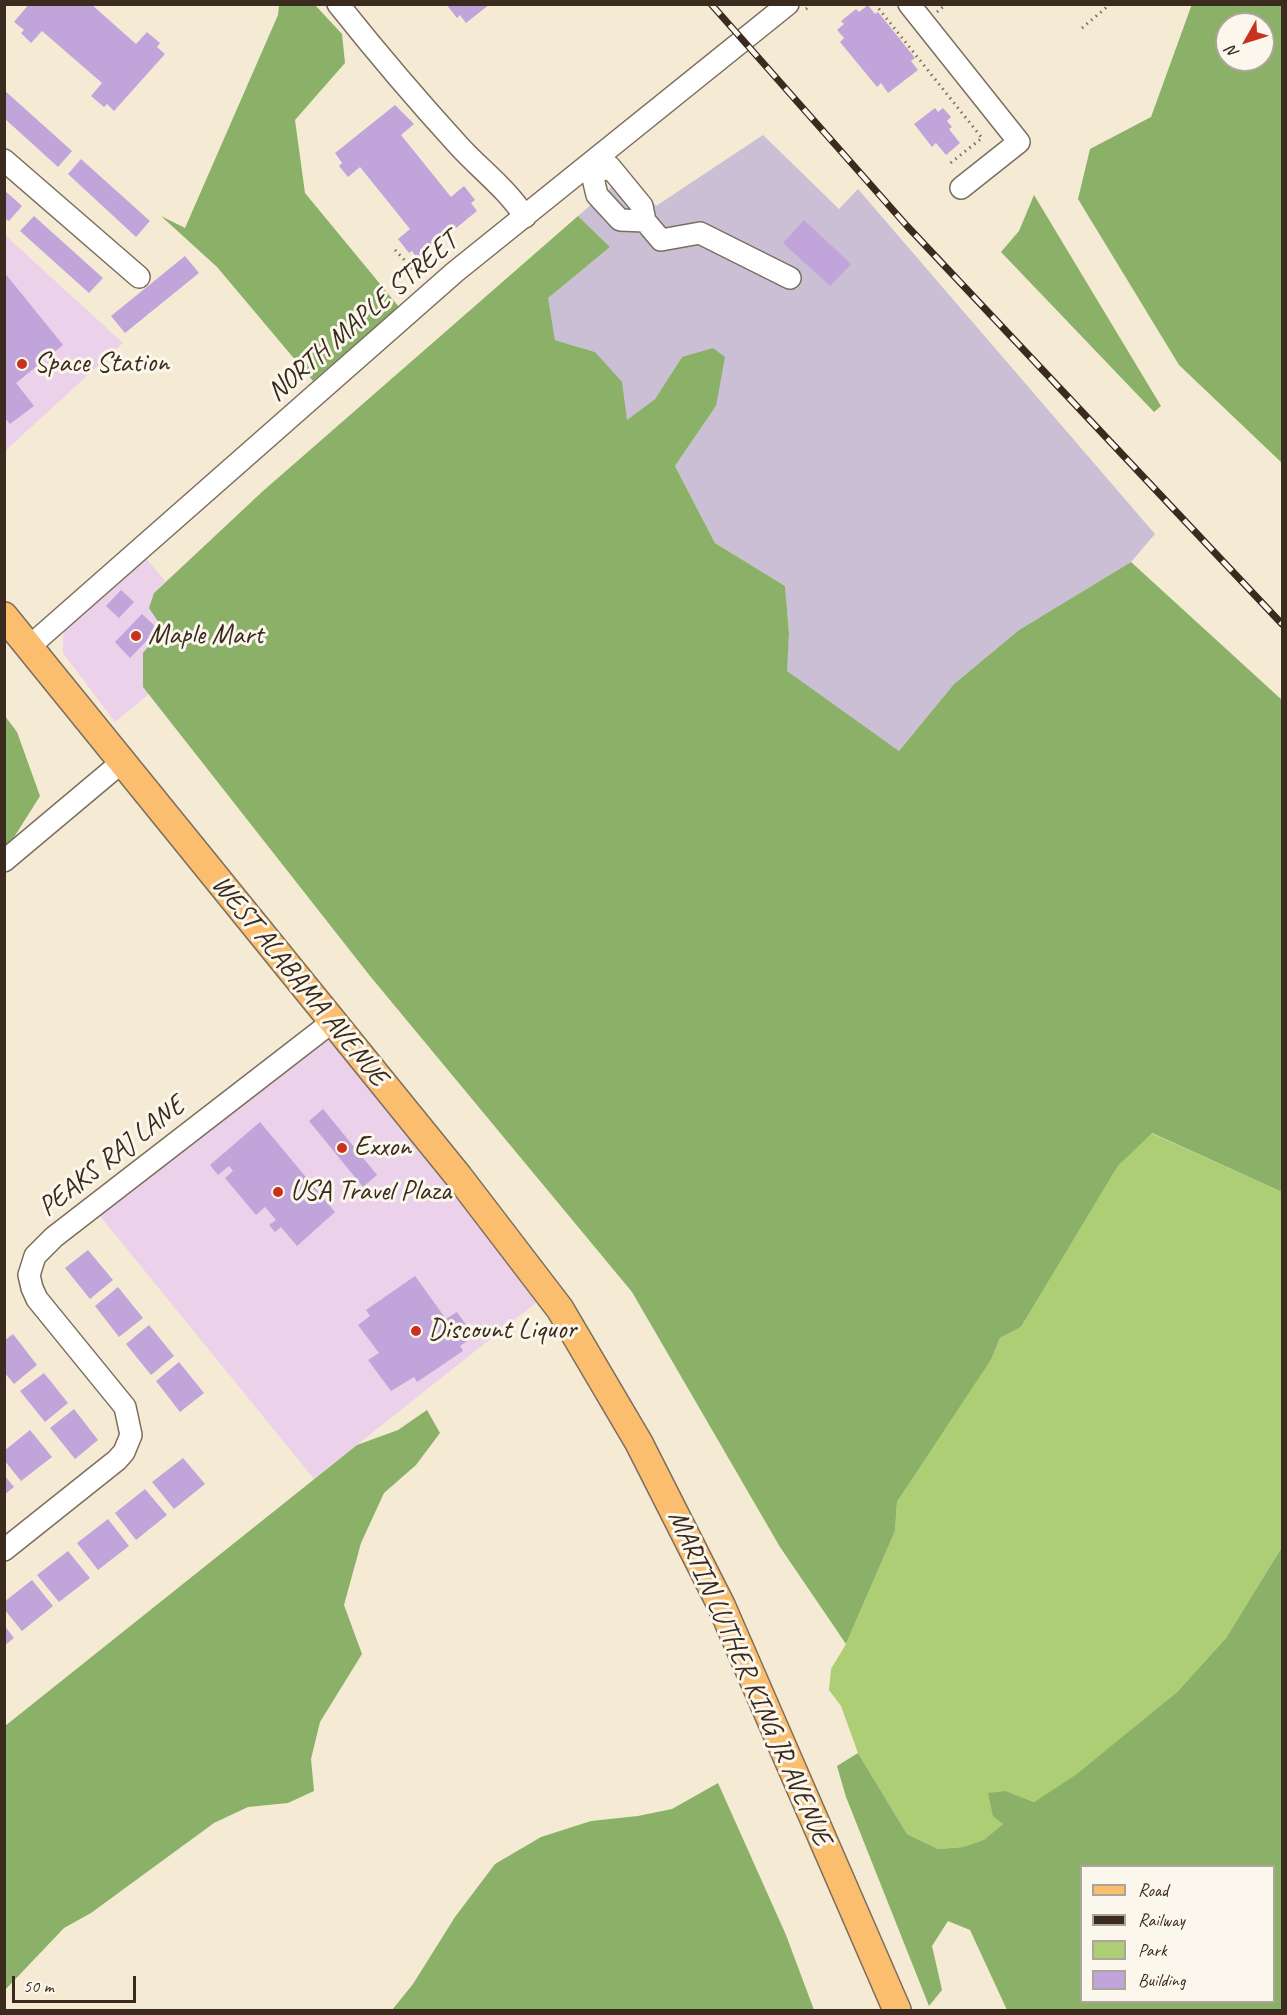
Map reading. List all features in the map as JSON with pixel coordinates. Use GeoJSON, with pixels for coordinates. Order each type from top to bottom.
{"type":"FeatureCollection","features":[{"type":"Feature","properties":{"kind":"main road","name":"WEST ALABAMA AVENUE"},"geometry":{"type":"LineString","coordinates":[[4,616],[459,1177],[560,1309],[586,1353]]}},
{"type":"Feature","properties":{"kind":"main road","name":"MARTIN LUTHER KING JR AVENUE"},"geometry":{"type":"LineString","coordinates":[[586,1353],[639,1443],[721,1605],[897,2010]]}},
{"type":"Feature","properties":{"kind":"street"},"geometry":{"type":"LineString","coordinates":[[339,4],[395,75],[471,159],[509,195],[525,217]]}},
{"type":"Feature","properties":{"kind":"street","name":"NORTH MAPLE STREET"},"geometry":{"type":"LineString","coordinates":[[30,646],[455,272],[589,170],[788,4]]}},
{"type":"Feature","properties":{"kind":"street"},"geometry":{"type":"LineString","coordinates":[[909,4],[1019,142],[962,188]]}},
{"type":"Feature","properties":{"kind":"street"},"geometry":{"type":"LineString","coordinates":[[4,160],[139,277]]}},
{"type":"Feature","properties":{"kind":"street"},"geometry":{"type":"LineString","coordinates":[[589,170],[597,195],[620,220],[645,221],[661,240],[700,232],[790,278]]}},
{"type":"Feature","properties":{"kind":"street"},"geometry":{"type":"LineString","coordinates":[[4,861],[122,762]]}},
{"type":"Feature","properties":{"kind":"street","name":"PEAKS RAJ LANE"},"geometry":{"type":"LineString","coordinates":[[4,1550],[117,1460],[124,1452],[131,1435],[125,1407],[37,1299],[29,1275],[35,1256],[54,1237],[332,1022]]}},
{"type":"Feature","properties":{"kind":"path"},"geometry":{"type":"LineString","coordinates":[[875,4],[982,138],[948,165]]}},
{"type":"Feature","properties":{"kind":"path"},"geometry":{"type":"LineString","coordinates":[[1082,28],[1108,6],[1107,4]]}},
{"type":"Feature","properties":{"kind":"path"},"geometry":{"type":"LineString","coordinates":[[394,250],[413,269],[439,256],[450,263]]}},
{"type":"Feature","properties":{"kind":"shaded area"},"geometry":{"type":"Polygon","coordinates":[[[763,135],[839,209],[858,189],[1155,534],[1131,562],[1019,630],[954,684],[899,751],[786,671],[789,633],[785,586],[715,543],[675,466],[716,406],[682,357],[655,399],[626,421],[595,352],[555,340],[547,298],[610,247],[578,216],[628,173],[656,206],[763,135]]]}},
{"type":"Feature","properties":{"kind":"shaded area"},"geometry":{"type":"Polygon","coordinates":[[[5,235],[123,343],[5,451],[5,235]]]}},
{"type":"Feature","properties":{"kind":"shaded area"},"geometry":{"type":"Polygon","coordinates":[[[146,558],[165,581],[154,593],[163,629],[143,687],[149,694],[115,722],[63,653],[63,636],[66,629],[146,558]]]}},
{"type":"Feature","properties":{"kind":"shaded area"},"geometry":{"type":"Polygon","coordinates":[[[324,1041],[334,1041],[451,1183],[537,1302],[314,1479],[100,1216],[103,1210],[324,1041]]]}},
{"type":"Feature","properties":{"kind":"green space"},"geometry":{"type":"Polygon","coordinates":[[[1192,4],[1282,5],[1282,463],[1179,365],[1078,199],[1090,149],[1151,117],[1192,4]]]}},
{"type":"Feature","properties":{"kind":"green space"},"geometry":{"type":"Polygon","coordinates":[[[279,5],[315,5],[342,34],[345,63],[295,120],[305,193],[399,307],[313,381],[217,267],[161,216],[185,228],[278,15],[279,5]]]}},
{"type":"Feature","properties":{"kind":"green space"},"geometry":{"type":"Polygon","coordinates":[[[1034,195],[1161,406],[1154,412],[1001,252],[1019,231],[1034,195]]]}},
{"type":"Feature","properties":{"kind":"green space"},"geometry":{"type":"Polygon","coordinates":[[[578,216],[610,247],[548,298],[555,340],[595,352],[622,382],[627,420],[655,399],[682,357],[713,348],[725,357],[716,406],[675,466],[715,543],[785,586],[789,633],[787,671],[899,751],[954,684],[1019,630],[1131,562],[1282,700],[1282,1192],[1152,1133],[1118,1166],[1021,1327],[1000,1338],[991,1360],[897,1502],[895,1531],[846,1644],[780,1547],[632,1292],[370,976],[143,687],[143,653],[163,629],[149,608],[154,593],[263,491],[578,216]]]}},
{"type":"Feature","properties":{"kind":"green space"},"geometry":{"type":"Polygon","coordinates":[[[5,716],[17,732],[40,796],[11,842],[5,845],[5,716]]]}},
{"type":"Feature","properties":{"kind":"green space"},"geometry":{"type":"Polygon","coordinates":[[[1151,1133],[1282,1192],[1282,1547],[1226,1638],[1177,1692],[1077,1775],[1034,1802],[1006,1791],[1003,1824],[985,1840],[963,1847],[938,1849],[907,1834],[858,1753],[841,1706],[829,1690],[831,1669],[846,1644],[895,1531],[897,1502],[991,1360],[1000,1338],[1021,1327],[1118,1166],[1151,1133]]]}},
{"type":"Feature","properties":{"kind":"green space"},"geometry":{"type":"Polygon","coordinates":[[[427,1410],[440,1433],[416,1465],[384,1493],[361,1543],[344,1605],[362,1654],[320,1722],[311,1759],[314,1791],[288,1803],[248,1807],[214,1823],[91,1913],[64,1928],[5,1990],[5,1726],[357,1445],[398,1430],[427,1410]]]}},
{"type":"Feature","properties":{"kind":"green space"},"geometry":{"type":"Polygon","coordinates":[[[1282,1547],[1282,2010],[1007,2010],[970,1930],[948,1921],[932,1946],[942,1990],[929,2006],[846,1797],[837,1766],[858,1753],[907,1834],[938,1849],[963,1847],[984,1840],[1003,1824],[993,1816],[988,1793],[1006,1791],[1034,1802],[1077,1774],[1177,1692],[1226,1638],[1282,1547]]]}},
{"type":"Feature","properties":{"kind":"green space"},"geometry":{"type":"Polygon","coordinates":[[[718,1783],[786,1935],[814,2010],[392,2010],[413,1984],[455,1917],[495,1864],[541,1837],[591,1821],[638,1816],[672,1809],[718,1783]]]}},
{"type":"Feature","properties":{"kind":"building"},"geometry":{"type":"Polygon","coordinates":[[[29,4],[91,4],[136,44],[147,32],[160,43],[157,47],[165,54],[114,111],[107,104],[104,107],[91,96],[102,83],[42,31],[31,43],[21,33],[24,30],[14,22],[29,4]]]}},
{"type":"Feature","properties":{"kind":"building"},"geometry":{"type":"Polygon","coordinates":[[[446,4],[490,4],[466,23],[460,15],[457,18],[446,4]]]}},
{"type":"Feature","properties":{"kind":"building"},"geometry":{"type":"Polygon","coordinates":[[[868,5],[875,14],[878,12],[915,58],[911,61],[918,70],[888,93],[881,83],[877,87],[840,42],[844,38],[837,30],[844,24],[841,21],[856,9],[859,12],[868,5]]]}},
{"type":"Feature","properties":{"kind":"building"},"geometry":{"type":"Polygon","coordinates":[[[4,90],[72,151],[58,167],[4,118],[4,90]]]}},
{"type":"Feature","properties":{"kind":"building"},"geometry":{"type":"Polygon","coordinates":[[[395,105],[414,124],[401,135],[451,197],[464,186],[475,200],[471,203],[477,211],[418,259],[412,251],[409,253],[398,239],[410,229],[360,167],[348,177],[339,166],[342,163],[335,153],[395,105]]]}},
{"type":"Feature","properties":{"kind":"building"},"geometry":{"type":"Polygon","coordinates":[[[935,108],[938,112],[943,108],[951,117],[947,121],[952,127],[949,129],[960,143],[946,155],[936,143],[932,147],[914,124],[935,108]]]}},
{"type":"Feature","properties":{"kind":"building"},"geometry":{"type":"Polygon","coordinates":[[[81,159],[150,221],[136,237],[68,174],[81,159]]]}},
{"type":"Feature","properties":{"kind":"building"},"geometry":{"type":"Polygon","coordinates":[[[4,190],[22,206],[9,221],[4,218],[4,190]]]}},
{"type":"Feature","properties":{"kind":"building"},"geometry":{"type":"Polygon","coordinates":[[[34,216],[103,278],[89,293],[20,231],[34,216]]]}},
{"type":"Feature","properties":{"kind":"building"},"geometry":{"type":"Polygon","coordinates":[[[804,220],[851,264],[830,286],[783,243],[804,220]]]}},
{"type":"Feature","properties":{"kind":"building"},"geometry":{"type":"Polygon","coordinates":[[[185,256],[199,273],[125,333],[111,316],[185,256]]]}},
{"type":"Feature","properties":{"kind":"building","name":"Space Station"},"geometry":{"type":"Polygon","coordinates":[[[4,272],[63,345],[16,383],[34,406],[10,424],[4,417],[4,272]]]}},
{"type":"Feature","properties":{"kind":"building"},"geometry":{"type":"Polygon","coordinates":[[[121,590],[134,602],[119,618],[106,606],[121,590]]]}},
{"type":"Feature","properties":{"kind":"building","name":"Maple Mart"},"geometry":{"type":"Polygon","coordinates":[[[142,614],[158,629],[130,658],[115,642],[142,614]]]}},
{"type":"Feature","properties":{"kind":"building"},"geometry":{"type":"Polygon","coordinates":[[[323,1109],[377,1175],[363,1187],[309,1121],[323,1109]]]}},
{"type":"Feature","properties":{"kind":"building","name":"USA Travel Plaza"},"geometry":{"type":"Polygon","coordinates":[[[260,1122],[335,1212],[297,1246],[281,1227],[275,1232],[269,1225],[276,1220],[265,1207],[256,1215],[225,1178],[233,1171],[229,1166],[218,1175],[210,1165],[260,1122]]]}},
{"type":"Feature","properties":{"kind":"building"},"geometry":{"type":"Polygon","coordinates":[[[88,1250],[113,1280],[90,1299],[65,1268],[88,1250]]]}},
{"type":"Feature","properties":{"kind":"building","name":"Discount Liquor"},"geometry":{"type":"Polygon","coordinates":[[[415,1276],[446,1319],[457,1312],[474,1336],[460,1346],[463,1351],[417,1382],[414,1377],[391,1391],[368,1360],[379,1353],[358,1325],[370,1316],[366,1310],[415,1276]]]}},
{"type":"Feature","properties":{"kind":"building"},"geometry":{"type":"Polygon","coordinates":[[[118,1287],[143,1318],[119,1337],[95,1306],[118,1287]]]}},
{"type":"Feature","properties":{"kind":"building"},"geometry":{"type":"Polygon","coordinates":[[[149,1325],[174,1356],[151,1375],[126,1344],[149,1325]]]}},
{"type":"Feature","properties":{"kind":"building"},"geometry":{"type":"Polygon","coordinates":[[[13,1334],[37,1365],[14,1384],[4,1372],[4,1341],[13,1334]]]}},
{"type":"Feature","properties":{"kind":"building"},"geometry":{"type":"Polygon","coordinates":[[[179,1362],[204,1393],[180,1412],[156,1381],[179,1362]]]}},
{"type":"Feature","properties":{"kind":"building"},"geometry":{"type":"Polygon","coordinates":[[[44,1373],[68,1403],[45,1422],[20,1391],[44,1373]]]}},
{"type":"Feature","properties":{"kind":"building"},"geometry":{"type":"Polygon","coordinates":[[[74,1409],[98,1440],[75,1459],[50,1428],[74,1409]]]}},
{"type":"Feature","properties":{"kind":"building"},"geometry":{"type":"Polygon","coordinates":[[[30,1430],[52,1457],[21,1481],[4,1460],[4,1451],[30,1430]]]}},
{"type":"Feature","properties":{"kind":"building"},"geometry":{"type":"Polygon","coordinates":[[[183,1458],[205,1484],[174,1509],[152,1482],[183,1458]]]}},
{"type":"Feature","properties":{"kind":"building"},"geometry":{"type":"Polygon","coordinates":[[[4,1475],[14,1487],[4,1495],[4,1475]]]}},
{"type":"Feature","properties":{"kind":"building"},"geometry":{"type":"Polygon","coordinates":[[[145,1489],[167,1515],[136,1540],[115,1513],[145,1489]]]}},
{"type":"Feature","properties":{"kind":"building"},"geometry":{"type":"Polygon","coordinates":[[[108,1519],[129,1546],[98,1570],[77,1543],[108,1519]]]}},
{"type":"Feature","properties":{"kind":"building"},"geometry":{"type":"Polygon","coordinates":[[[68,1551],[90,1578],[59,1602],[37,1575],[68,1551]]]}},
{"type":"Feature","properties":{"kind":"building"},"geometry":{"type":"Polygon","coordinates":[[[32,1580],[53,1606],[22,1631],[4,1609],[4,1602],[32,1580]]]}},
{"type":"Feature","properties":{"kind":"building"},"geometry":{"type":"Polygon","coordinates":[[[4,1625],[14,1638],[4,1646],[4,1625]]]}},
{"type":"Feature","properties":{"kind":"railway"},"geometry":{"type":"LineString","coordinates":[[711,4],[907,226],[1282,624]]}},
{"type":"Feature","properties":{"kind":"place","name":"Space Station"},"geometry":{"type":"Point","coordinates":[22,364]}},
{"type":"Feature","properties":{"kind":"place","name":"Maple Mart"},"geometry":{"type":"Point","coordinates":[136,636]}},
{"type":"Feature","properties":{"kind":"place","name":"Exxon"},"geometry":{"type":"Point","coordinates":[342,1148]}},
{"type":"Feature","properties":{"kind":"place","name":"USA Travel Plaza"},"geometry":{"type":"Point","coordinates":[278,1192]}},
{"type":"Feature","properties":{"kind":"place","name":"Discount Liquor"},"geometry":{"type":"Point","coordinates":[416,1331]}}]}
